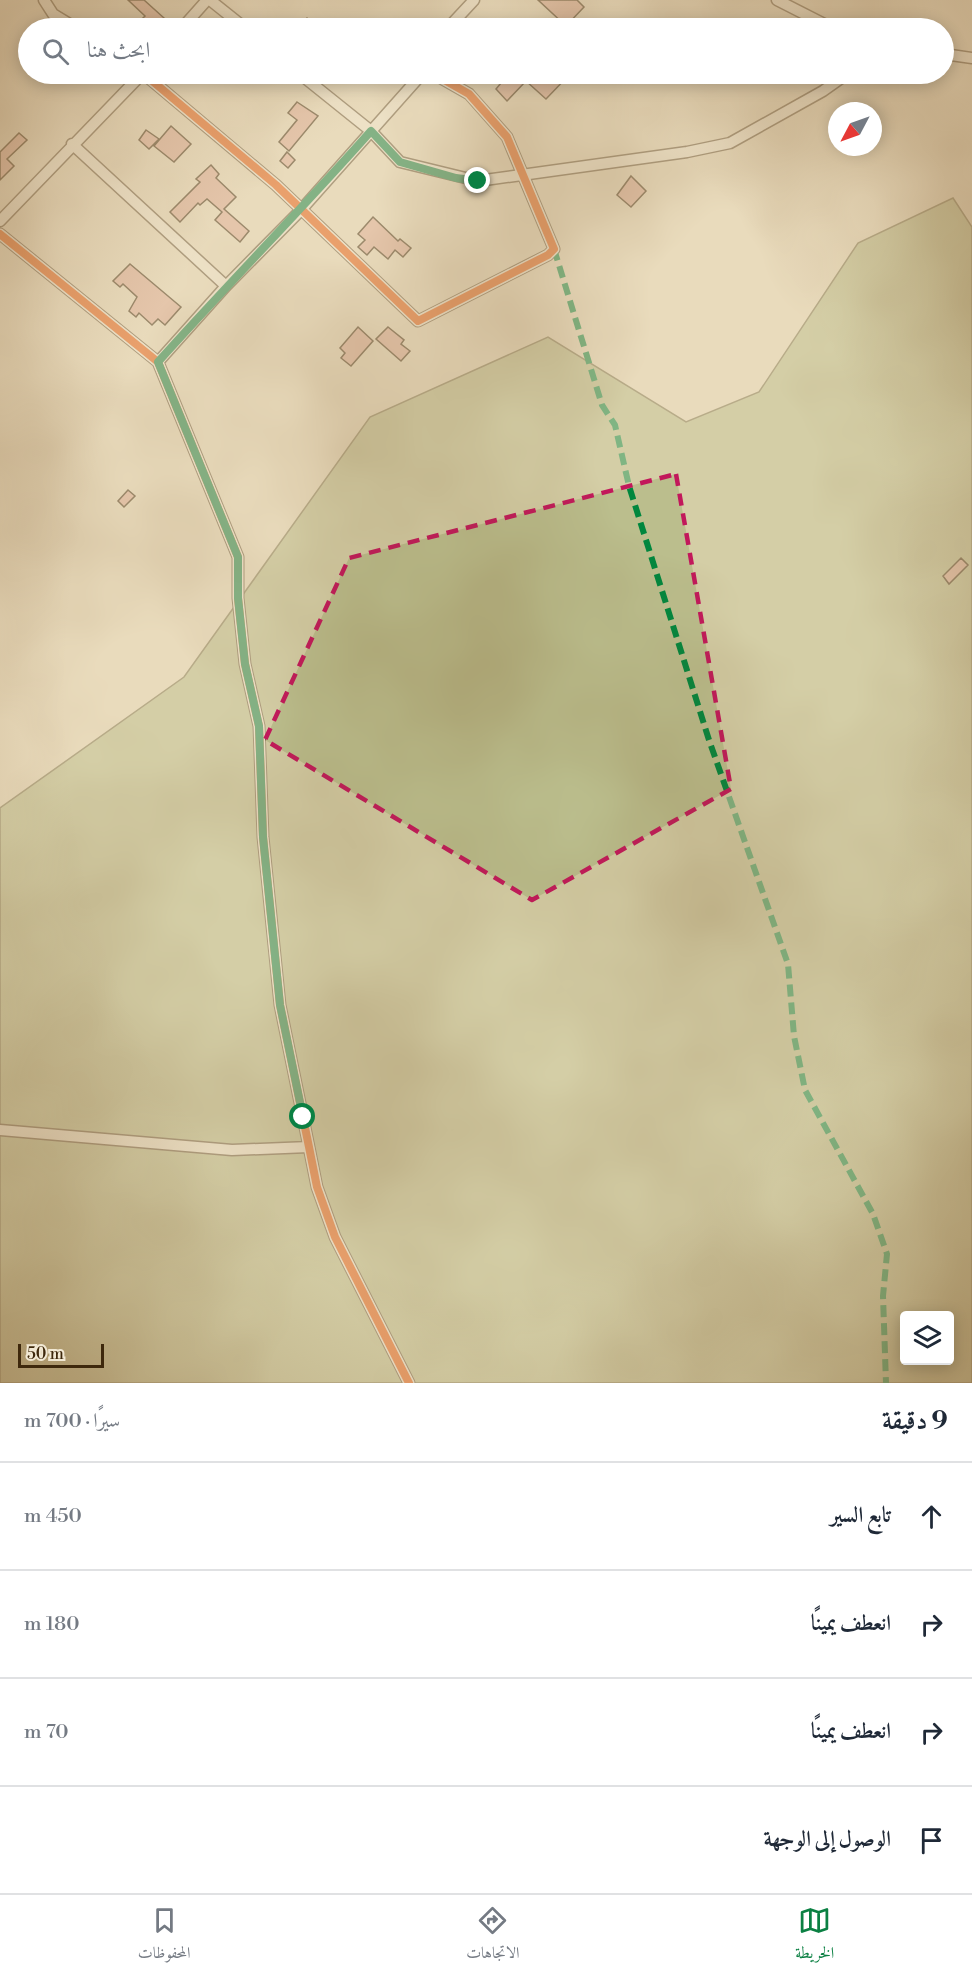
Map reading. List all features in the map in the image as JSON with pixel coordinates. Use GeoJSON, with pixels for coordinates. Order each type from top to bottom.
{"type":"FeatureCollection","features":[{"type":"Feature","properties":{"kind":"street"},"geometry":{"type":"LineString","coordinates":[[44,0],[53,14],[60,18]]}},
{"type":"Feature","properties":{"kind":"street"},"geometry":{"type":"LineString","coordinates":[[191,18],[208,0],[232,18]]}},
{"type":"Feature","properties":{"kind":"street"},"geometry":{"type":"LineString","coordinates":[[457,18],[474,0]]}},
{"type":"Feature","properties":{"kind":"street"},"geometry":{"type":"LineString","coordinates":[[777,0],[812,18]]}},
{"type":"Feature","properties":{"kind":"street"},"geometry":{"type":"LineString","coordinates":[[954,55],[972,58]]}},
{"type":"Feature","properties":{"kind":"street"},"geometry":{"type":"LineString","coordinates":[[0,221],[72,144],[133,84]]}},
{"type":"Feature","properties":{"kind":"street"},"geometry":{"type":"LineString","coordinates":[[155,84],[267,177],[418,321],[548,255],[554,249],[507,137],[469,94],[452,84]]}},
{"type":"Feature","properties":{"kind":"street"},"geometry":{"type":"LineString","coordinates":[[312,84],[371,131],[400,162],[478,181],[522,173],[676,154],[730,142],[834,84]]}},
{"type":"Feature","properties":{"kind":"street"},"geometry":{"type":"LineString","coordinates":[[158,362],[226,286],[301,210],[413,84]]}},
{"type":"Feature","properties":{"kind":"street"},"geometry":{"type":"LineString","coordinates":[[72,144],[226,286]]}},
{"type":"Feature","properties":{"kind":"street"},"geometry":{"type":"LineString","coordinates":[[0,234],[158,362],[238,557],[238,598],[245,664],[259,726],[263,837],[280,1005],[317,1187],[335,1237],[409,1383]]}},
{"type":"Feature","properties":{"kind":"street"},"geometry":{"type":"LineString","coordinates":[[0,1130],[232,1150],[309,1147]]}},
{"type":"Feature","properties":{"kind":"highlighted area"},"geometry":{"type":"Polygon","coordinates":[[[676,474],[731,789],[532,900],[265,740],[349,558],[676,474]]]}},
{"type":"Feature","properties":{"kind":"green space"},"geometry":{"type":"Polygon","coordinates":[[[953,198],[972,227],[972,1383],[0,1383],[0,808],[184,677],[370,417],[548,337],[686,422],[759,392],[858,243],[953,198]]]}},
{"type":"Feature","properties":{"kind":"building"},"geometry":{"type":"Polygon","coordinates":[[[128,0],[144,0],[164,18],[143,18],[145,16],[128,0]]]}},
{"type":"Feature","properties":{"kind":"building"},"geometry":{"type":"Polygon","coordinates":[[[538,0],[577,0],[584,7],[574,18],[557,18],[538,0]]]}},
{"type":"Feature","properties":{"kind":"building"},"geometry":{"type":"Polygon","coordinates":[[[500,84],[523,84],[507,101],[496,89],[500,84]]]}},
{"type":"Feature","properties":{"kind":"building"},"geometry":{"type":"Polygon","coordinates":[[[529,84],[560,84],[546,99],[529,84]]]}},
{"type":"Feature","properties":{"kind":"building"},"geometry":{"type":"Polygon","coordinates":[[[297,102],[318,116],[289,151],[279,142],[297,120],[288,113],[297,102]]]}},
{"type":"Feature","properties":{"kind":"building"},"geometry":{"type":"Polygon","coordinates":[[[171,126],[191,144],[174,162],[154,146],[171,126]]]}},
{"type":"Feature","properties":{"kind":"building"},"geometry":{"type":"Polygon","coordinates":[[[146,130],[159,139],[149,149],[139,140],[146,130]]]}},
{"type":"Feature","properties":{"kind":"building"},"geometry":{"type":"Polygon","coordinates":[[[19,133],[27,140],[7,159],[14,166],[0,180],[0,152],[19,133]]]}},
{"type":"Feature","properties":{"kind":"building"},"geometry":{"type":"Polygon","coordinates":[[[287,152],[295,160],[288,168],[280,161],[287,152]]]}},
{"type":"Feature","properties":{"kind":"building"},"geometry":{"type":"Polygon","coordinates":[[[211,165],[219,174],[216,178],[236,197],[224,209],[249,231],[240,242],[215,220],[222,212],[207,199],[200,205],[198,203],[180,222],[170,212],[200,182],[196,179],[211,165]]]}},
{"type":"Feature","properties":{"kind":"building"},"geometry":{"type":"Polygon","coordinates":[[[631,176],[646,191],[631,207],[617,195],[631,176]]]}},
{"type":"Feature","properties":{"kind":"building"},"geometry":{"type":"Polygon","coordinates":[[[373,217],[398,241],[400,239],[411,248],[403,257],[395,250],[388,259],[374,247],[367,255],[358,247],[365,240],[358,234],[373,217]]]}},
{"type":"Feature","properties":{"kind":"building"},"geometry":{"type":"Polygon","coordinates":[[[130,264],[181,307],[165,325],[158,319],[152,325],[139,313],[136,317],[129,311],[137,297],[123,284],[120,287],[113,281],[130,264]]]}},
{"type":"Feature","properties":{"kind":"building"},"geometry":{"type":"Polygon","coordinates":[[[358,327],[373,341],[351,366],[341,358],[345,353],[340,348],[358,327]]]}},
{"type":"Feature","properties":{"kind":"building"},"geometry":{"type":"Polygon","coordinates":[[[388,327],[404,340],[401,344],[410,351],[401,361],[376,339],[388,327]]]}},
{"type":"Feature","properties":{"kind":"building"},"geometry":{"type":"Polygon","coordinates":[[[128,490],[135,496],[124,507],[118,501],[128,490]]]}},
{"type":"Feature","properties":{"kind":"building"},"geometry":{"type":"Polygon","coordinates":[[[961,558],[968,565],[949,584],[943,576],[961,558]]]}},
{"type":"Feature","properties":{"kind":"marked path"},"geometry":{"type":"LineString","coordinates":[[554,249],[602,405],[615,425],[629,486],[709,740],[788,964],[794,1036],[805,1090],[873,1214],[887,1254],[883,1296],[886,1383]]}},
{"type":"Feature","properties":{"kind":"cycle path"},"geometry":{"type":"LineString","coordinates":[[156,84],[276,185],[418,321],[548,255],[554,249],[507,137],[469,94],[452,84]]}},
{"type":"Feature","properties":{"kind":"cycle path"},"geometry":{"type":"LineString","coordinates":[[0,234],[158,362],[238,557],[238,598],[245,664],[259,726],[263,837],[280,1005],[317,1187],[335,1237],[409,1383]]}},
{"type":"Feature","properties":{"kind":"route"},"geometry":{"type":"LineString","coordinates":[[303,1117],[280,1005],[263,837],[259,726],[245,664],[238,598],[238,557],[158,362],[226,286],[301,210],[371,131],[400,162],[456,178],[478,181]]}}]}
